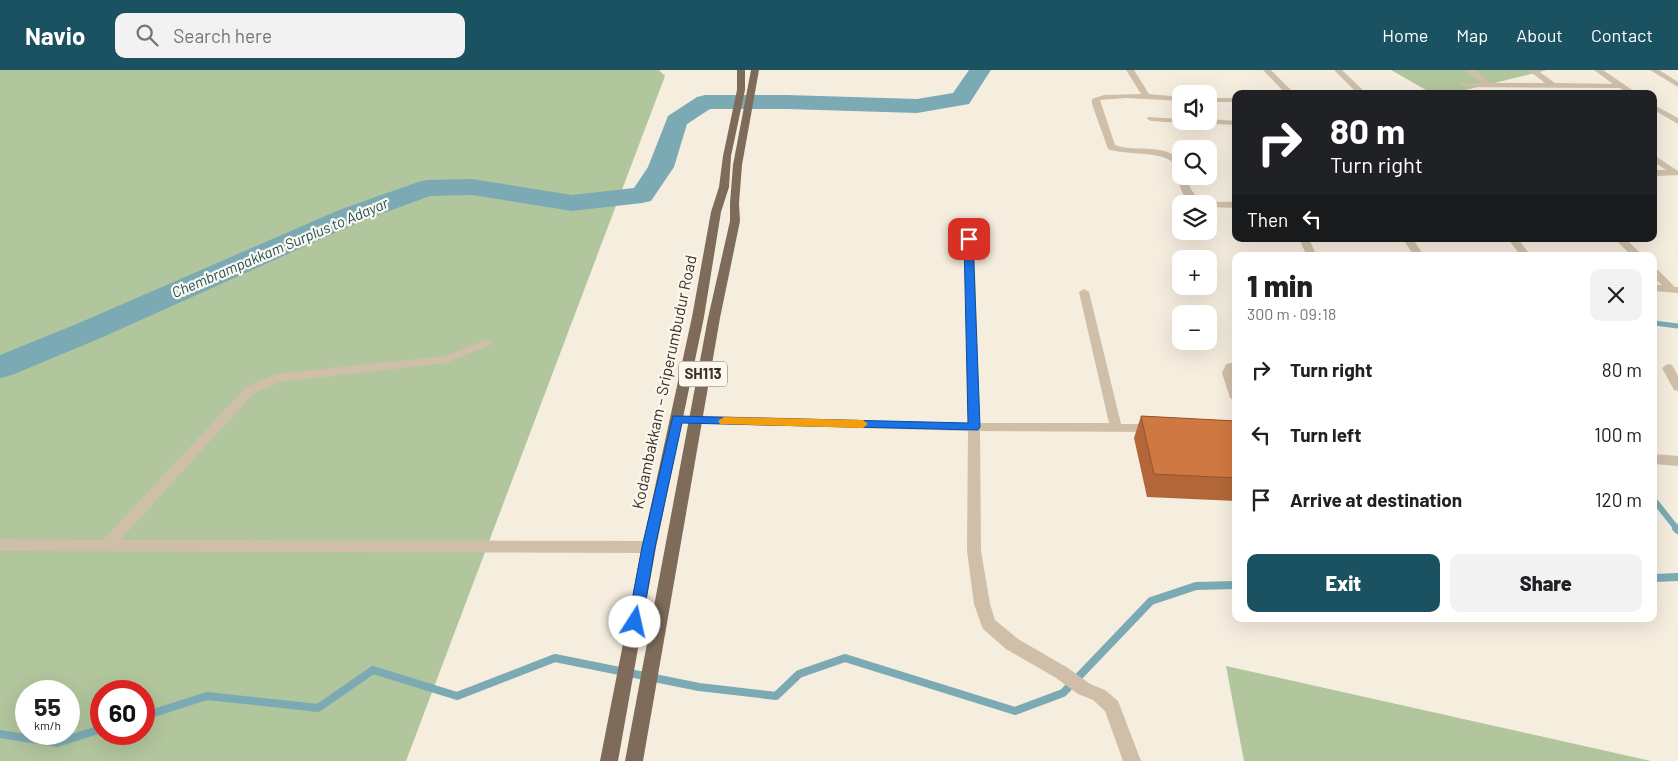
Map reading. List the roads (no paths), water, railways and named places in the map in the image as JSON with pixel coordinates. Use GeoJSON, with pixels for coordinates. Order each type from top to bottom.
{"type":"FeatureCollection","features":[{"type":"Feature","properties":{"kind":"main road","name":"Kodambakkam – Sriperumbudur Road"},"geometry":{"type":"LineString","coordinates":[[634,761],[714,318],[735,221],[734,210],[745,102],[741,70]]}},
{"type":"Feature","properties":{"kind":"main road","name":"Kodambakkam – Sriperumbudur Road"},"geometry":{"type":"LineString","coordinates":[[610,757],[649,547],[678,419],[710,256],[716,212],[724,187],[727,156],[755,70]]}},
{"type":"Feature","properties":{"kind":"street"},"geometry":{"type":"LineString","coordinates":[[1130,70],[1147,97]]}},
{"type":"Feature","properties":{"kind":"street"},"geometry":{"type":"LineString","coordinates":[[1268,70],[1287,90]]}},
{"type":"Feature","properties":{"kind":"street"},"geometry":{"type":"LineString","coordinates":[[1338,70],[1359,90]]}},
{"type":"Feature","properties":{"kind":"street"},"geometry":{"type":"LineString","coordinates":[[1470,70],[1488,85]]}},
{"type":"Feature","properties":{"kind":"street"},"geometry":{"type":"LineString","coordinates":[[1532,70],[1554,86]]}},
{"type":"Feature","properties":{"kind":"street"},"geometry":{"type":"LineString","coordinates":[[1598,70],[1628,90]]}},
{"type":"Feature","properties":{"kind":"street"},"geometry":{"type":"LineString","coordinates":[[1654,70],[1678,85]]}},
{"type":"Feature","properties":{"kind":"street"},"geometry":{"type":"LineString","coordinates":[[1465,85],[1622,86]]}},
{"type":"Feature","properties":{"kind":"street"},"geometry":{"type":"LineString","coordinates":[[1511,85],[1517,90]]}},
{"type":"Feature","properties":{"kind":"street"},"geometry":{"type":"LineString","coordinates":[[1172,98],[1115,96],[1096,99],[1111,147],[1119,151],[1160,154],[1172,158]]}},
{"type":"Feature","properties":{"kind":"street"},"geometry":{"type":"LineString","coordinates":[[1217,100],[1232,100]]}},
{"type":"Feature","properties":{"kind":"street"},"geometry":{"type":"LineString","coordinates":[[1657,109],[1678,122]]}},
{"type":"Feature","properties":{"kind":"street"},"geometry":{"type":"LineString","coordinates":[[1151,120],[1172,121]]}},
{"type":"Feature","properties":{"kind":"street"},"geometry":{"type":"LineString","coordinates":[[1217,122],[1232,123]]}},
{"type":"Feature","properties":{"kind":"street"},"geometry":{"type":"LineString","coordinates":[[1657,160],[1676,173]]}},
{"type":"Feature","properties":{"kind":"street"},"geometry":{"type":"LineString","coordinates":[[1657,173],[1676,173]]}},
{"type":"Feature","properties":{"kind":"street"},"geometry":{"type":"LineString","coordinates":[[1184,185],[1186,193],[1191,198],[1210,204],[1232,205]]}},
{"type":"Feature","properties":{"kind":"street"},"geometry":{"type":"LineString","coordinates":[[969,239],[974,427],[974,551],[982,604],[989,624],[1012,644],[1062,673],[1084,689],[1099,695],[1112,706],[1132,761]]}},
{"type":"Feature","properties":{"kind":"street"},"geometry":{"type":"LineString","coordinates":[[1515,242],[1523,252]]}},
{"type":"Feature","properties":{"kind":"street"},"geometry":{"type":"LineString","coordinates":[[1624,242],[1634,252]]}},
{"type":"Feature","properties":{"kind":"street"},"geometry":{"type":"LineString","coordinates":[[1657,275],[1675,290]]}},
{"type":"Feature","properties":{"kind":"street"},"geometry":{"type":"LineString","coordinates":[[1657,288],[1675,290]]}},
{"type":"Feature","properties":{"kind":"street"},"geometry":{"type":"LineString","coordinates":[[1084,292],[1116,428]]}},
{"type":"Feature","properties":{"kind":"street"},"geometry":{"type":"LineString","coordinates":[[107,545],[249,391],[262,384],[276,378],[446,359],[486,343]]}},
{"type":"Feature","properties":{"kind":"street"},"geometry":{"type":"LineString","coordinates":[[1232,367],[1230,367],[1228,373],[1232,386]]}},
{"type":"Feature","properties":{"kind":"street"},"geometry":{"type":"LineString","coordinates":[[1668,368],[1678,387]]}},
{"type":"Feature","properties":{"kind":"street"},"geometry":{"type":"LineString","coordinates":[[678,419],[974,427],[1172,428]]}},
{"type":"Feature","properties":{"kind":"street"},"geometry":{"type":"LineString","coordinates":[[1657,459],[1678,461]]}},
{"type":"Feature","properties":{"kind":"street"},"geometry":{"type":"LineString","coordinates":[[0,545],[649,547]]}},
{"type":"Feature","properties":{"kind":"waterway","name":"Chembrampakkam Surplus to Adayar"},"geometry":{"type":"LineString","coordinates":[[0,367],[91,330],[349,216],[427,188],[472,187],[572,203],[642,195],[661,167],[676,121],[705,102],[787,102],[917,106],[961,99],[980,70]]}},
{"type":"Feature","properties":{"kind":"waterway"},"geometry":{"type":"LineString","coordinates":[[1657,323],[1678,326]]}},
{"type":"Feature","properties":{"kind":"waterway"},"geometry":{"type":"LineString","coordinates":[[1657,504],[1677,529]]}},
{"type":"Feature","properties":{"kind":"waterway"},"geometry":{"type":"LineString","coordinates":[[1657,578],[1678,577]]}},
{"type":"Feature","properties":{"kind":"waterway"},"geometry":{"type":"LineString","coordinates":[[155,713],[207,696],[318,708],[373,670],[457,696],[555,658],[699,687],[776,696],[799,674],[845,658],[1015,711],[1063,693],[1151,601],[1196,586],[1232,585]]}},
{"type":"Feature","properties":{"kind":"waterway"},"geometry":{"type":"LineString","coordinates":[[0,734],[57,743],[90,732]]}}]}
